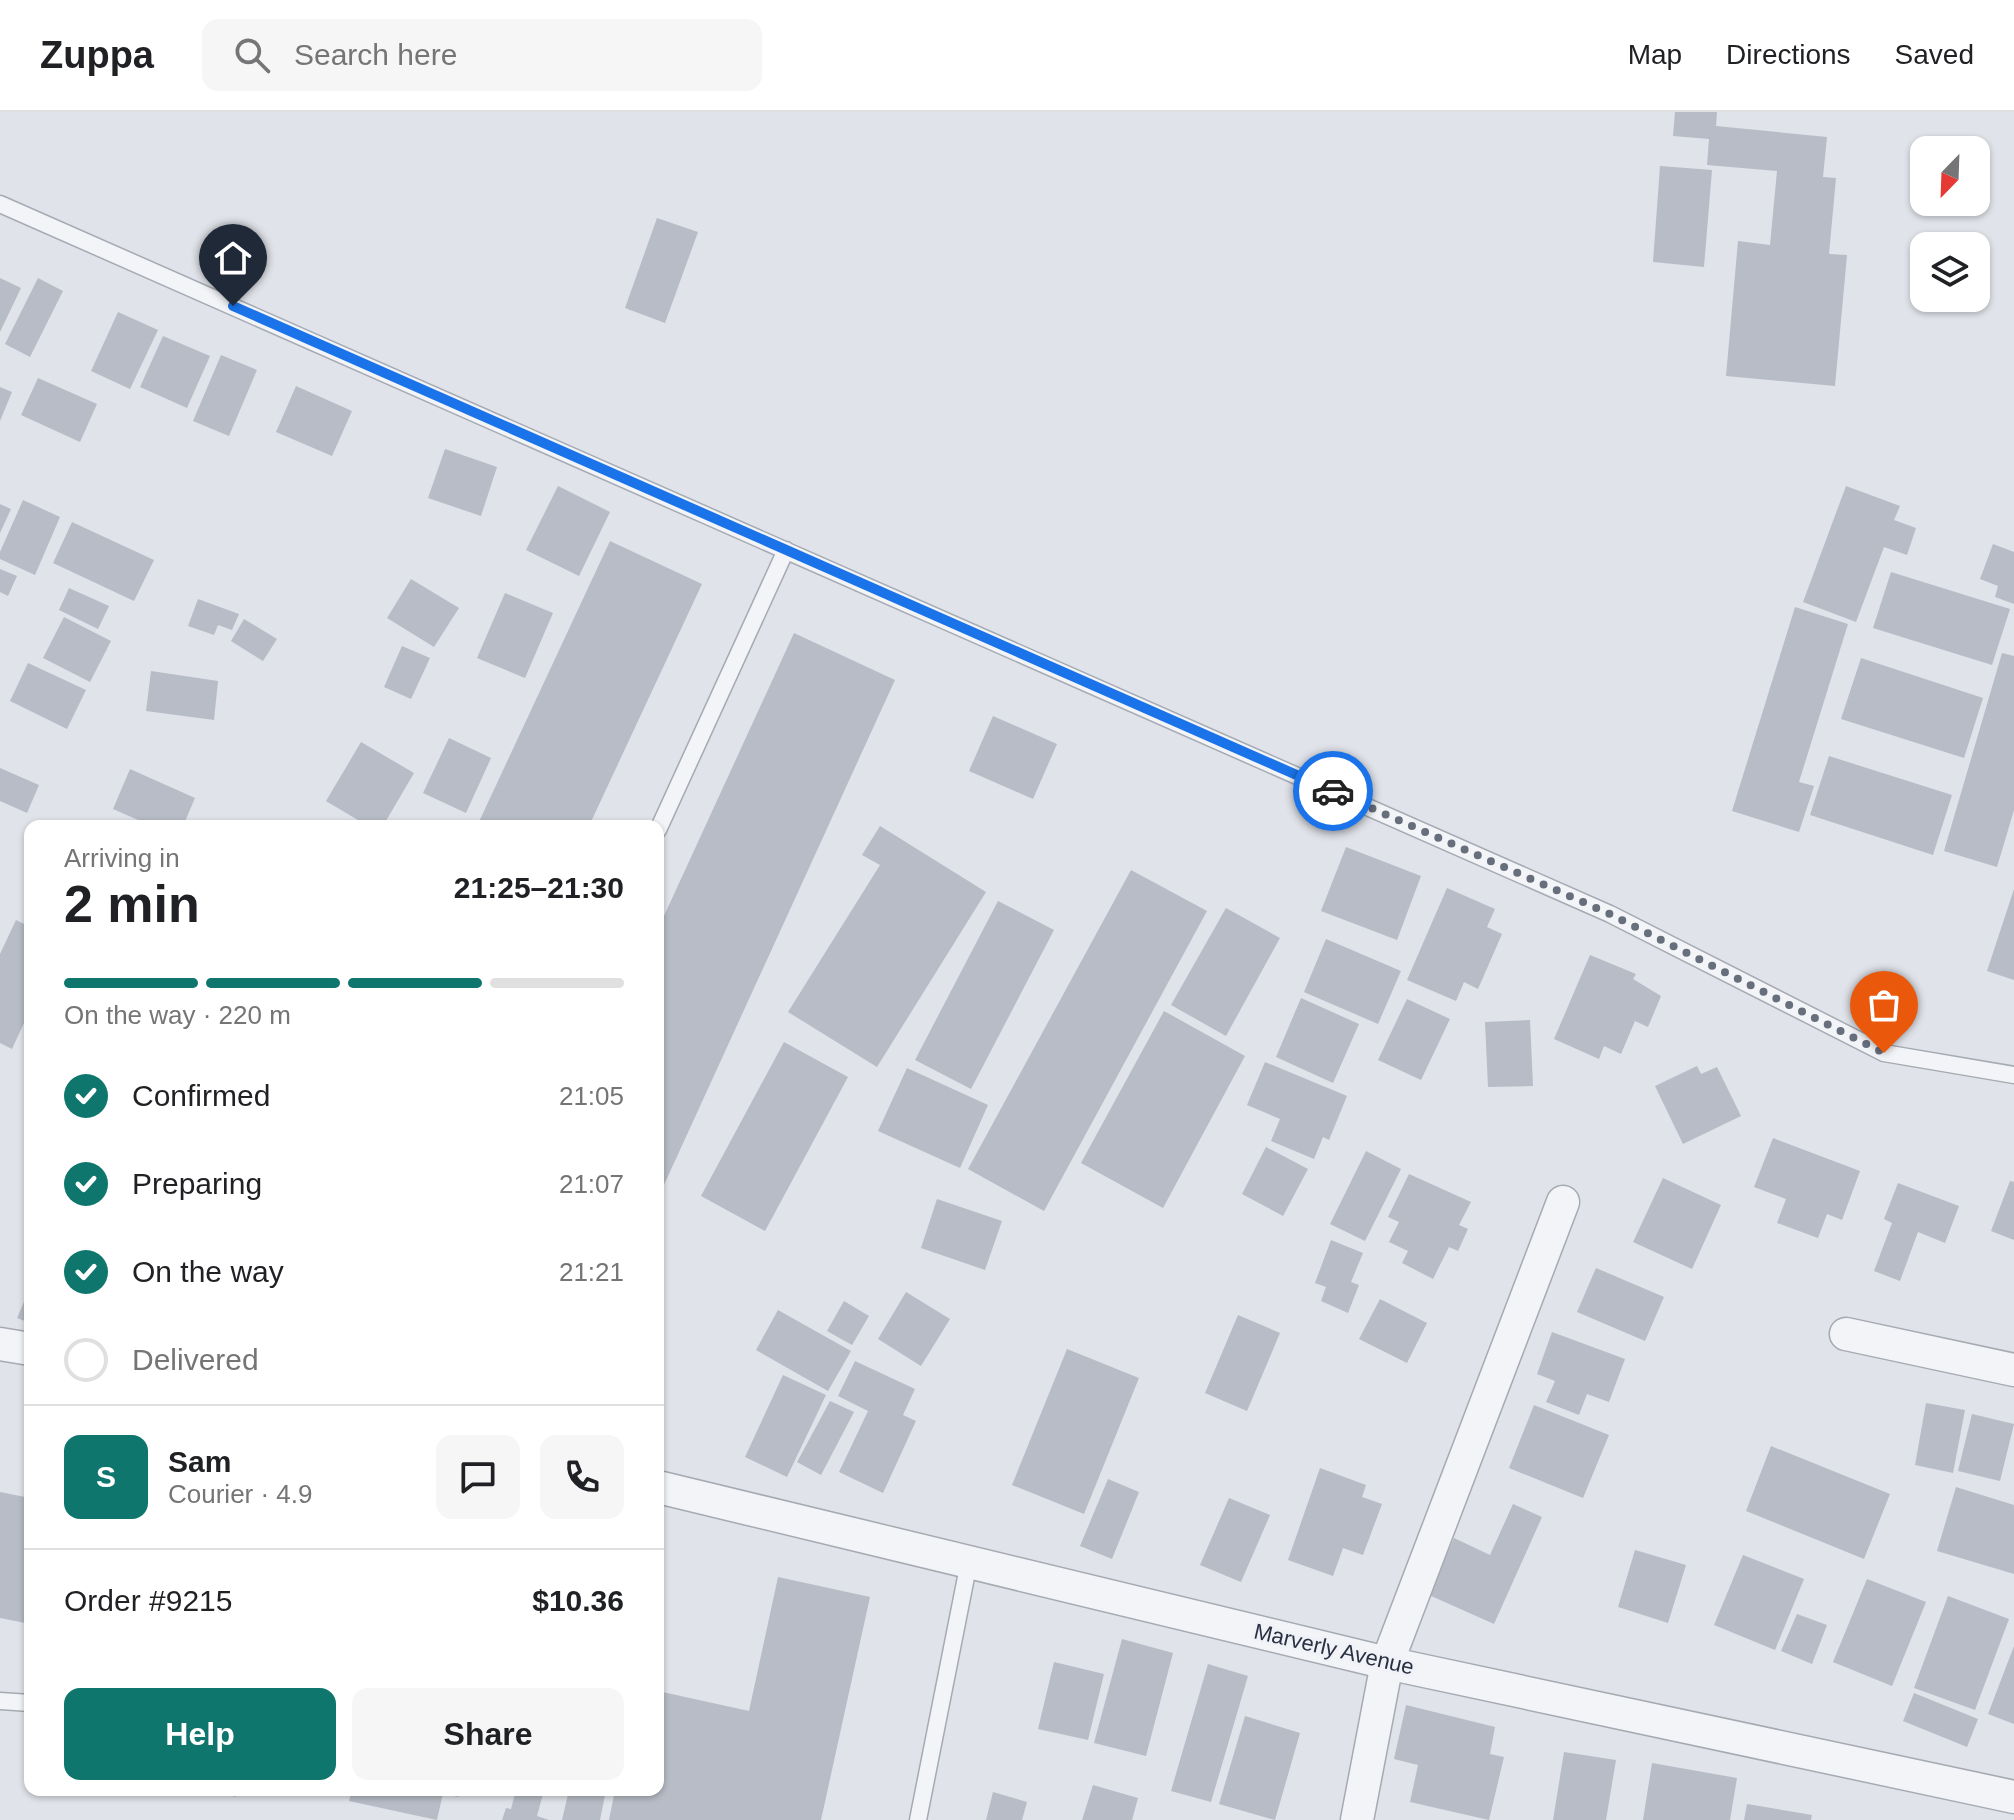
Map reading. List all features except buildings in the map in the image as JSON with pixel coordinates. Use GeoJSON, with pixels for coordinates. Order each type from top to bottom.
{"type":"FeatureCollection","features":[{"type":"Feature","properties":{"kind":"street"},"geometry":{"type":"LineString","coordinates":[[1357,1820],[1387,1663],[1563,1202]]}},
{"type":"Feature","properties":{"kind":"street"},"geometry":{"type":"LineString","coordinates":[[1846,1334],[2014,1370]]}},
{"type":"Feature","properties":{"kind":"street"},"geometry":{"type":"LineString","coordinates":[[0,1344],[24,1348]]}},
{"type":"Feature","properties":{"kind":"street","name":"Marverly Avenue"},"geometry":{"type":"LineString","coordinates":[[664,1488],[1387,1663],[2014,1797]]}},
{"type":"Feature","properties":{"kind":"lane"},"geometry":{"type":"LineString","coordinates":[[0,204],[1610,914],[1884,1053],[2014,1075]]}},
{"type":"Feature","properties":{"kind":"lane"},"geometry":{"type":"LineString","coordinates":[[663,820],[786,550]]}},
{"type":"Feature","properties":{"kind":"lane"},"geometry":{"type":"LineString","coordinates":[[918,1820],[969,1562]]}},
{"type":"Feature","properties":{"kind":"lane"},"geometry":{"type":"LineString","coordinates":[[0,1701],[24,1703]]}},
{"type":"Feature","properties":{"kind":"way so far"},"geometry":{"type":"LineString","coordinates":[[1333,791],[1610,914],[1884,1053]]}},
{"type":"Feature","properties":{"kind":"route"},"geometry":{"type":"LineString","coordinates":[[233,306],[1333,791]]}}]}
